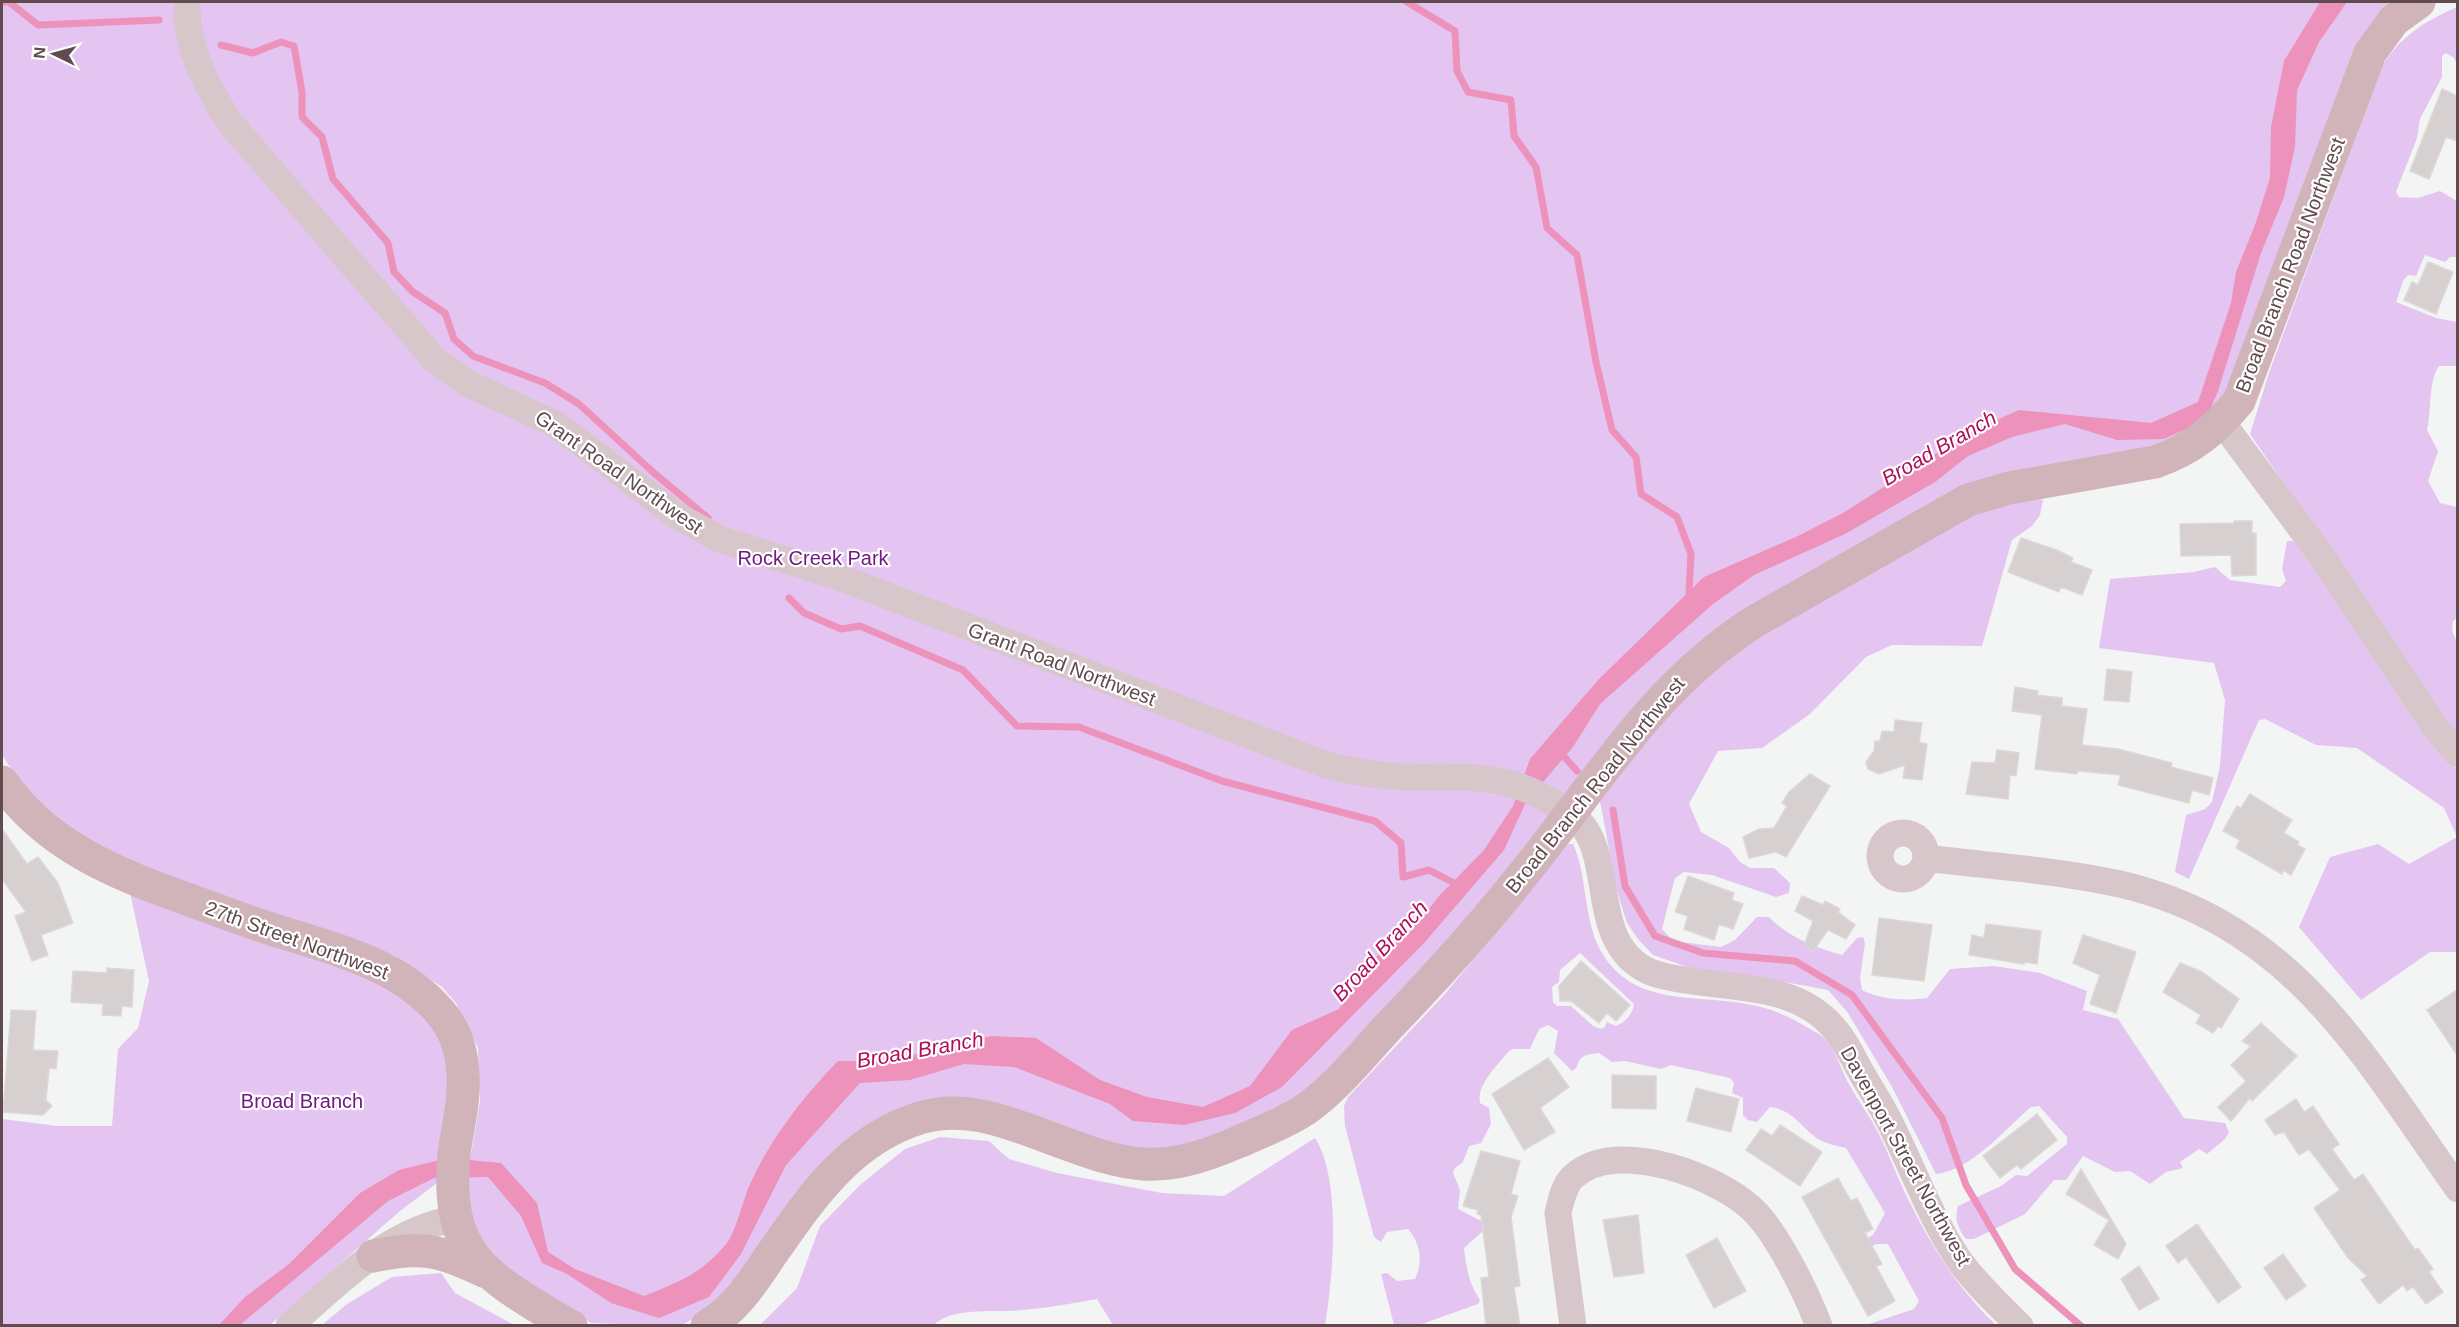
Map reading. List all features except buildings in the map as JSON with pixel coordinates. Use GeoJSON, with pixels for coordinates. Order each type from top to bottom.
{"type":"FeatureCollection","features":[{"type":"Feature","properties":{"kind":"main road","name":"Broad Branch Road Northwest"},"geometry":{"type":"LineString","coordinates":[[706,1326],[726,1313],[743,1295],[824,1183],[876,1138],[912,1121],[945,1113],[980,1115],[1013,1124],[1109,1159],[1154,1166],[1198,1159],[1296,1116],[1326,1093],[1439,974],[1512,889],[1667,692],[1702,659],[1752,623],[1968,500],[2009,488],[2155,462],[2186,449],[2221,421],[2239,400],[2255,363],[2370,53],[2394,20],[2419,2]]}},
{"type":"Feature","properties":{"kind":"main road","name":"27th Street Northwest"},"geometry":{"type":"LineString","coordinates":[[2,782],[20,806],[46,830],[101,865],[213,909],[374,964],[419,992],[446,1018],[460,1048],[464,1085],[453,1167],[455,1219]]}},
{"type":"Feature","properties":{"kind":"main road"},"geometry":{"type":"LineString","coordinates":[[455,1219],[469,1250],[490,1274]]}},
{"type":"Feature","properties":{"kind":"main road"},"geometry":{"type":"LineString","coordinates":[[373,1256],[406,1249],[426,1250],[454,1257],[490,1274],[539,1309],[571,1326]]}},
{"type":"Feature","properties":{"kind":"street","name":"Grant Road Northwest"},"geometry":{"type":"LineString","coordinates":[[187,2],[189,32],[197,60],[231,124],[435,360],[467,383],[534,412],[569,432],[688,523],[732,544],[836,576],[1324,764],[1378,776],[1465,777],[1513,784],[1539,795],[1570,814]]}},
{"type":"Feature","properties":{"kind":"street"},"geometry":{"type":"LineString","coordinates":[[2221,421],[2323,558],[2435,727],[2457,754]]}},
{"type":"Feature","properties":{"kind":"street","name":"Davenport Street Northwest"},"geometry":{"type":"LineString","coordinates":[[1570,814],[1582,824],[1592,841],[1607,916],[1616,939],[1628,957],[1648,971],[1677,979],[1765,989],[1786,995],[1823,1015],[1839,1034],[1890,1122],[1922,1191],[1959,1259],[1980,1285],[2020,1326]]}},
{"type":"Feature","properties":{"kind":"street"},"geometry":{"type":"LineString","coordinates":[[1926,858],[2078,876],[2120,885],[2182,905],[2229,929],[2283,966],[2325,1006],[2457,1189]]}},
{"type":"Feature","properties":{"kind":"street"},"geometry":{"type":"LineString","coordinates":[[1573,1326],[1558,1213],[1562,1195],[1573,1176],[1597,1163],[1618,1159],[1645,1162],[1697,1175],[1724,1187],[1740,1198],[1758,1215],[1773,1236],[1810,1302],[1819,1326]]}},
{"type":"Feature","properties":{"kind":"street"},"geometry":{"type":"LineString","coordinates":[[289,1326],[373,1256],[406,1233],[429,1224],[455,1219]]}},
{"type":"Feature","properties":{"kind":"green space","name":"Rock Creek Park"},"geometry":{"type":"Polygon","coordinates":[[[2,2],[2389,2],[2360,41],[2239,380],[2205,428],[2152,451],[2043,471],[1681,660],[1437,965],[1301,1098],[1201,1147],[1121,1155],[1047,1122],[867,1133],[727,1300],[680,1326],[591,1323],[541,1295],[509,1272],[474,1230],[464,1195],[480,1101],[478,1048],[456,1003],[442,987],[393,955],[265,913],[96,847],[38,801],[22,785],[2,755],[2,2]]]}},
{"type":"Feature","properties":{"kind":"green space"},"geometry":{"type":"Polygon","coordinates":[[[2457,7],[2457,65],[2454,58],[2446,53],[2442,56],[2442,77],[2420,119],[2417,138],[2396,192],[2399,197],[2418,198],[2440,191],[2457,201],[2457,257],[2450,257],[2445,262],[2425,255],[2416,276],[2408,275],[2403,281],[2396,302],[2436,318],[2457,322],[2457,366],[2439,366],[2436,372],[2433,379],[2427,430],[2438,451],[2428,481],[2440,503],[2457,507],[2458,617],[2453,621],[2452,630],[2457,643],[2457,735],[2250,434],[2270,370],[2382,66],[2415,30],[2457,7]]]}},
{"type":"Feature","properties":{"kind":"green space"},"geometry":{"type":"Polygon","coordinates":[[[2035,499],[2043,500],[2040,515],[2032,526],[2012,540],[1982,646],[1892,645],[1866,657],[1810,714],[1762,748],[1718,751],[1689,804],[1701,832],[1729,848],[1740,862],[1750,868],[1774,868],[1790,883],[1789,893],[1776,897],[1712,875],[1684,872],[1675,878],[1662,929],[1673,941],[1721,947],[1735,940],[1757,917],[1769,917],[1802,941],[1842,955],[1857,938],[1863,937],[1865,943],[1860,978],[1862,990],[1894,999],[1927,998],[1950,969],[1993,966],[2040,973],[2087,991],[2083,1010],[2118,1019],[2184,1118],[2225,1123],[2229,1132],[2225,1139],[2207,1154],[2199,1149],[2180,1162],[2183,1168],[2166,1172],[2150,1184],[2130,1171],[2115,1172],[2083,1156],[2066,1180],[2054,1180],[2025,1214],[1974,1239],[1966,1239],[1958,1224],[1956,1215],[1958,1206],[2001,1186],[2016,1175],[2027,1176],[2067,1144],[2067,1137],[2039,1106],[2031,1107],[1975,1157],[1950,1171],[1936,1174],[1892,1087],[1848,1013],[1828,990],[1757,977],[1693,969],[1653,955],[1638,939],[1627,923],[1617,891],[1600,801],[1604,790],[1682,696],[1752,639],[1911,545],[1994,505],[2035,499]]]}},
{"type":"Feature","properties":{"kind":"green space"},"geometry":{"type":"Polygon","coordinates":[[[2287,541],[2293,541],[2305,550],[2457,770],[2457,837],[2444,808],[2357,748],[2316,745],[2265,719],[2259,720],[2189,879],[2175,872],[2186,815],[2205,809],[2212,802],[2220,766],[2225,700],[2214,663],[2099,648],[2110,579],[2194,572],[2215,567],[2230,580],[2280,587],[2286,581],[2282,569],[2287,541]]]}},
{"type":"Feature","properties":{"kind":"green space"},"geometry":{"type":"Polygon","coordinates":[[[2457,837],[2457,952],[2430,952],[2361,1000],[2299,927],[2330,857],[2378,844],[2409,864],[2457,837]]]}},
{"type":"Feature","properties":{"kind":"green space"},"geometry":{"type":"Polygon","coordinates":[[[1568,844],[1573,844],[1578,857],[1588,913],[1596,941],[1615,970],[1630,982],[1664,995],[1750,1004],[1767,1008],[1790,1018],[1824,1038],[1879,1135],[1905,1193],[1928,1236],[1970,1298],[1996,1325],[1866,1325],[1914,1309],[1919,1301],[1888,1244],[1876,1244],[1850,1259],[1845,1251],[1873,1235],[1885,1213],[1846,1148],[1818,1139],[1786,1112],[1779,1109],[1770,1107],[1757,1122],[1748,1120],[1743,1115],[1743,1098],[1732,1093],[1734,1083],[1730,1078],[1671,1065],[1661,1069],[1625,1061],[1612,1062],[1599,1053],[1582,1058],[1572,1071],[1554,1053],[1558,1031],[1548,1025],[1539,1029],[1530,1049],[1512,1049],[1508,1052],[1484,1082],[1480,1103],[1489,1108],[1491,1124],[1481,1143],[1469,1146],[1463,1162],[1454,1169],[1453,1173],[1460,1190],[1458,1209],[1485,1223],[1484,1230],[1464,1248],[1473,1288],[1480,1300],[1478,1304],[1419,1325],[1394,1325],[1381,1274],[1387,1273],[1397,1281],[1415,1279],[1420,1260],[1418,1247],[1408,1229],[1387,1232],[1381,1242],[1374,1237],[1345,1126],[1344,1106],[1348,1097],[1444,995],[1568,844]],[[1580,953],[1560,970],[1559,982],[1552,987],[1553,1002],[1557,1006],[1571,1006],[1593,1026],[1601,1029],[1607,1022],[1616,1026],[1622,1023],[1630,1015],[1634,1004],[1580,953]]]}},
{"type":"Feature","properties":{"kind":"green space","name":"Broad Branch"},"geometry":{"type":"Polygon","coordinates":[[[129,888],[331,951],[434,1013],[456,1079],[437,1183],[400,1211],[270,1325],[2,1326],[2,1119],[58,1126],[112,1126],[118,1049],[138,1028],[149,981],[129,888]]]}},
{"type":"Feature","properties":{"kind":"green space"},"geometry":{"type":"Polygon","coordinates":[[[940,1137],[989,1141],[1009,1159],[1057,1173],[1162,1193],[1224,1196],[1315,1138],[1324,1156],[1332,1203],[1331,1281],[1325,1325],[1113,1325],[1097,1299],[1013,1311],[964,1313],[942,1319],[934,1325],[760,1325],[797,1288],[820,1226],[860,1185],[905,1149],[940,1137]]]}},
{"type":"Feature","properties":{"kind":"green space"},"geometry":{"type":"Polygon","coordinates":[[[441,1273],[455,1293],[514,1325],[322,1325],[347,1304],[392,1277],[441,1273]]]}},
{"type":"Feature","properties":{"kind":"shaded area"},"geometry":{"type":"Polygon","coordinates":[[[2320,2],[2347,2],[2319,42],[2297,90],[2295,147],[2284,197],[2261,253],[2210,410],[2195,425],[2164,439],[2117,440],[2065,424],[2012,437],[1968,456],[1935,482],[1845,534],[1754,575],[1713,604],[1600,704],[1573,747],[1526,802],[1504,850],[1424,943],[1282,1087],[1235,1113],[1184,1125],[1133,1121],[1110,1104],[1014,1067],[964,1064],[910,1080],[860,1083],[786,1165],[741,1254],[709,1297],[659,1318],[611,1303],[567,1274],[542,1263],[521,1216],[488,1177],[434,1178],[388,1201],[240,1325],[218,1326],[245,1297],[289,1264],[360,1193],[399,1170],[448,1158],[501,1163],[537,1203],[548,1252],[575,1269],[644,1296],[669,1286],[699,1270],[727,1243],[750,1184],[768,1150],[800,1104],[838,1061],[888,1061],[991,1036],[1036,1038],[1100,1080],[1147,1097],[1203,1107],[1250,1086],[1292,1030],[1339,1009],[1368,963],[1412,930],[1440,895],[1484,850],[1513,806],[1530,759],[1599,679],[1704,577],[1798,536],[1843,513],[1972,431],[2019,410],[2151,423],[2198,402],[2231,303],[2236,272],[2255,225],[2270,178],[2271,127],[2284,61],[2320,2]]]}},
{"type":"Feature","properties":{"kind":"waterway"},"geometry":{"type":"LineString","coordinates":[[2,2],[9,2],[38,25],[159,20]]}},
{"type":"Feature","properties":{"kind":"waterway"},"geometry":{"type":"LineString","coordinates":[[1407,2],[1455,31],[1457,71],[1468,92],[1511,100],[1514,136],[1536,167],[1547,228],[1577,255],[1596,362],[1612,430],[1636,457],[1641,494],[1677,517],[1691,554],[1689,592],[1694,596]]}},
{"type":"Feature","properties":{"kind":"waterway"},"geometry":{"type":"LineString","coordinates":[[221,45],[253,53],[281,42],[294,46],[302,92],[302,117],[322,137],[333,179],[388,243],[394,272],[413,292],[445,313],[454,339],[473,356],[545,383],[579,404],[654,473],[708,518]]}},
{"type":"Feature","properties":{"kind":"waterway"},"geometry":{"type":"LineString","coordinates":[[789,598],[804,613],[841,629],[860,626],[963,670],[1017,726],[1079,727],[1222,781],[1375,821],[1401,843],[1403,877],[1429,870],[1460,886]]}},
{"type":"Feature","properties":{"kind":"waterway"},"geometry":{"type":"LineString","coordinates":[[1559,751],[1577,771]]}},
{"type":"Feature","properties":{"kind":"waterway"},"geometry":{"type":"LineString","coordinates":[[1613,810],[1625,886],[1655,936],[1703,953],[1795,961],[1852,995],[1942,1118],[1966,1185],[2015,1269],[2081,1326]]}}]}
